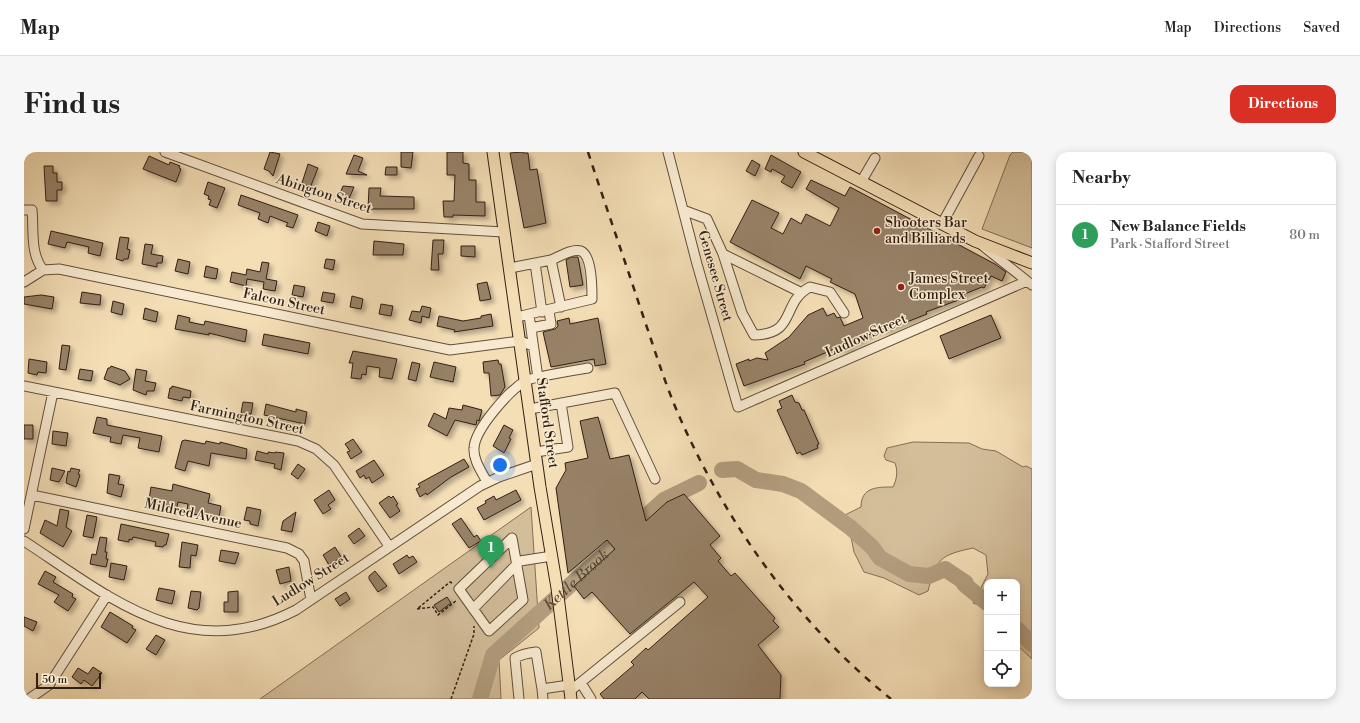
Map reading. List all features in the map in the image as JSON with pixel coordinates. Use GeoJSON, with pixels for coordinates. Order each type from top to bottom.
{"type":"FeatureCollection","features":[{"type":"Feature","properties":{"kind":"main road","name":"Stafford Street"},"geometry":{"type":"LineString","coordinates":[[493,152],[537,464],[557,588],[570,692]]}},
{"type":"Feature","properties":{"kind":"main road"},"geometry":{"type":"LineString","coordinates":[[804,152],[978,243],[1032,263]]}},
{"type":"Feature","properties":{"kind":"street","name":"Abington Street"},"geometry":{"type":"LineString","coordinates":[[165,152],[362,224],[504,232]]}},
{"type":"Feature","properties":{"kind":"street","name":"Genesee Street"},"geometry":{"type":"LineString","coordinates":[[668,152],[738,407]]}},
{"type":"Feature","properties":{"kind":"street"},"geometry":{"type":"LineString","coordinates":[[942,224],[979,156]]}},
{"type":"Feature","properties":{"kind":"street"},"geometry":{"type":"LineString","coordinates":[[861,182],[875,158]]}},
{"type":"Feature","properties":{"kind":"street"},"geometry":{"type":"LineString","coordinates":[[24,282],[43,270],[34,252],[28,210]]}},
{"type":"Feature","properties":{"kind":"street"},"geometry":{"type":"LineString","coordinates":[[683,210],[707,218],[723,254],[742,313],[754,334],[768,334],[782,327],[800,292],[810,287],[830,292],[844,313]]}},
{"type":"Feature","properties":{"kind":"street"},"geometry":{"type":"LineString","coordinates":[[978,243],[1029,283]]}},
{"type":"Feature","properties":{"kind":"street"},"geometry":{"type":"LineString","coordinates":[[510,268],[551,260],[573,251],[581,251],[587,256],[592,282],[592,299],[517,317]]}},
{"type":"Feature","properties":{"kind":"street"},"geometry":{"type":"LineString","coordinates":[[723,254],[800,292]]}},
{"type":"Feature","properties":{"kind":"street"},"geometry":{"type":"LineString","coordinates":[[551,260],[561,307]]}},
{"type":"Feature","properties":{"kind":"street"},"geometry":{"type":"LineString","coordinates":[[530,328],[551,324],[545,311],[535,263]]}},
{"type":"Feature","properties":{"kind":"street","name":"Falcon Street"},"geometry":{"type":"LineString","coordinates":[[43,270],[59,270],[450,350],[520,341]]}},
{"type":"Feature","properties":{"kind":"street","name":"Ludlow Street"},"geometry":{"type":"LineString","coordinates":[[738,407],[1029,283]]}},
{"type":"Feature","properties":{"kind":"street"},"geometry":{"type":"LineString","coordinates":[[529,315],[538,378]]}},
{"type":"Feature","properties":{"kind":"street"},"geometry":{"type":"LineString","coordinates":[[520,341],[533,346]]}},
{"type":"Feature","properties":{"kind":"street"},"geometry":{"type":"LineString","coordinates":[[487,482],[475,459],[474,450],[476,440],[483,425],[498,406],[526,380],[588,368]]}},
{"type":"Feature","properties":{"kind":"street","name":"Farmington Street"},"geometry":{"type":"LineString","coordinates":[[24,386],[298,441],[312,447],[334,465],[389,546]]}},
{"type":"Feature","properties":{"kind":"street"},"geometry":{"type":"LineString","coordinates":[[24,529],[53,392]]}},
{"type":"Feature","properties":{"kind":"street"},"geometry":{"type":"LineString","coordinates":[[530,409],[615,392],[655,479]]}},
{"type":"Feature","properties":{"kind":"street"},"geometry":{"type":"LineString","coordinates":[[536,452],[568,448],[561,403]]}},
{"type":"Feature","properties":{"kind":"street","name":"Ludlow Street"},"geometry":{"type":"LineString","coordinates":[[24,541],[107,595],[153,620],[186,629],[204,631],[228,630],[255,626],[286,615],[311,600],[456,500],[487,482],[537,464]]}},
{"type":"Feature","properties":{"kind":"street","name":"Mildred Avenue"},"geometry":{"type":"LineString","coordinates":[[32,495],[287,548],[299,554],[304,561],[311,600]]}},
{"type":"Feature","properties":{"kind":"street"},"geometry":{"type":"LineString","coordinates":[[512,538],[523,600],[489,631],[462,591],[512,538]]}},
{"type":"Feature","properties":{"kind":"street"},"geometry":{"type":"LineString","coordinates":[[473,608],[520,560],[552,556]]}},
{"type":"Feature","properties":{"kind":"street"},"geometry":{"type":"LineString","coordinates":[[29,699],[49,685],[107,595]]}},
{"type":"Feature","properties":{"kind":"street"},"geometry":{"type":"LineString","coordinates":[[542,689],[570,692],[680,602]]}},
{"type":"Feature","properties":{"kind":"street"},"geometry":{"type":"LineString","coordinates":[[520,699],[515,658],[519,655],[536,652],[543,699]]}},
{"type":"Feature","properties":{"kind":"street"},"geometry":{"type":"LineString","coordinates":[[581,683],[592,699]]}},
{"type":"Feature","properties":{"kind":"path"},"geometry":{"type":"LineString","coordinates":[[450,582],[462,591],[438,615],[433,607],[417,609],[450,582]]}},
{"type":"Feature","properties":{"kind":"path"},"geometry":{"type":"LineString","coordinates":[[451,699],[474,634],[473,608]]}},
{"type":"Feature","properties":{"kind":"shaded area"},"geometry":{"type":"Polygon","coordinates":[[[1013,152],[1032,152],[1032,248],[982,229],[1010,155],[1013,152]]]}},
{"type":"Feature","properties":{"kind":"shaded area"},"geometry":{"type":"Polygon","coordinates":[[[913,442],[969,443],[982,449],[996,451],[1023,467],[1026,466],[1032,469],[1032,659],[1020,648],[1020,579],[985,579],[988,574],[986,555],[973,548],[953,553],[941,560],[934,572],[928,591],[919,595],[884,578],[864,572],[854,552],[851,537],[845,528],[845,515],[861,507],[864,495],[867,492],[881,487],[893,487],[897,469],[895,463],[886,460],[884,456],[887,448],[913,442]]]}},
{"type":"Feature","properties":{"kind":"shaded area"},"geometry":{"type":"Polygon","coordinates":[[[531,507],[539,628],[499,660],[501,699],[260,699],[531,507]]]}},
{"type":"Feature","properties":{"kind":"shaded area"},"geometry":{"type":"Polygon","coordinates":[[[984,582],[984,607],[973,603],[984,582]]]}},
{"type":"Feature","properties":{"kind":"building"},"geometry":{"type":"Polygon","coordinates":[[[270,152],[280,154],[273,176],[269,171],[264,169],[270,152]]]}},
{"type":"Feature","properties":{"kind":"building"},"geometry":{"type":"Polygon","coordinates":[[[401,152],[413,152],[411,168],[401,167],[401,152]]]}},
{"type":"Feature","properties":{"kind":"building"},"geometry":{"type":"Polygon","coordinates":[[[447,152],[463,152],[463,163],[469,164],[469,180],[476,180],[476,202],[485,202],[485,216],[453,215],[453,217],[444,217],[443,201],[454,201],[455,175],[447,175],[447,152]]]}},
{"type":"Feature","properties":{"kind":"building"},"geometry":{"type":"Polygon","coordinates":[[[510,153],[528,153],[530,170],[537,169],[546,223],[524,228],[510,153]]]}},
{"type":"Feature","properties":{"kind":"building"},"geometry":{"type":"Polygon","coordinates":[[[354,155],[363,158],[358,171],[367,175],[346,174],[354,155]]]}},
{"type":"Feature","properties":{"kind":"building"},"geometry":{"type":"Polygon","coordinates":[[[771,155],[801,172],[792,188],[781,182],[785,176],[772,169],[771,172],[765,169],[771,155]]]}},
{"type":"Feature","properties":{"kind":"building"},"geometry":{"type":"Polygon","coordinates":[[[149,156],[169,165],[170,162],[180,166],[179,168],[181,169],[176,182],[143,169],[149,156]]]}},
{"type":"Feature","properties":{"kind":"building"},"geometry":{"type":"Polygon","coordinates":[[[752,160],[760,165],[755,176],[746,171],[752,160]]]}},
{"type":"Feature","properties":{"kind":"building"},"geometry":{"type":"Polygon","coordinates":[[[308,164],[318,168],[310,188],[302,183],[308,164]]]}},
{"type":"Feature","properties":{"kind":"building"},"geometry":{"type":"Polygon","coordinates":[[[44,166],[53,166],[53,173],[57,173],[57,182],[62,182],[62,190],[57,190],[57,201],[46,201],[44,166]]]}},
{"type":"Feature","properties":{"kind":"building"},"geometry":{"type":"Polygon","coordinates":[[[386,167],[397,167],[397,175],[385,175],[386,167]]]}},
{"type":"Feature","properties":{"kind":"building","name":"James Street Complex"},"geometry":{"type":"Polygon","coordinates":[[[811,180],[845,196],[850,187],[995,264],[1006,272],[1002,281],[991,276],[984,288],[982,287],[962,295],[964,298],[926,312],[927,314],[884,331],[883,329],[863,337],[864,339],[850,345],[851,347],[842,350],[841,346],[804,362],[805,364],[744,386],[736,364],[749,359],[749,361],[757,358],[768,360],[765,353],[789,337],[808,315],[823,308],[827,316],[834,313],[837,318],[840,317],[844,326],[863,318],[855,294],[830,282],[832,279],[806,266],[800,279],[730,242],[752,200],[779,213],[771,228],[783,234],[791,218],[801,224],[806,214],[830,226],[839,208],[806,189],[811,180]]]}},
{"type":"Feature","properties":{"kind":"building"},"geometry":{"type":"Polygon","coordinates":[[[208,182],[225,188],[217,208],[209,205],[211,200],[208,199],[209,196],[204,194],[208,182]]]}},
{"type":"Feature","properties":{"kind":"building"},"geometry":{"type":"Polygon","coordinates":[[[343,186],[354,187],[348,201],[338,198],[343,186]]]}},
{"type":"Feature","properties":{"kind":"building"},"geometry":{"type":"Polygon","coordinates":[[[369,188],[381,188],[380,196],[414,197],[414,209],[368,209],[369,188]]]}},
{"type":"Feature","properties":{"kind":"building"},"geometry":{"type":"Polygon","coordinates":[[[241,195],[298,215],[293,228],[286,226],[288,223],[270,216],[268,223],[258,219],[260,213],[238,205],[241,195]]]}},
{"type":"Feature","properties":{"kind":"building"},"geometry":{"type":"Polygon","coordinates":[[[318,222],[330,226],[327,236],[315,231],[318,222]]]}},
{"type":"Feature","properties":{"kind":"building"},"geometry":{"type":"Polygon","coordinates":[[[51,231],[103,243],[100,256],[88,253],[89,247],[67,242],[65,248],[48,244],[51,231]]]}},
{"type":"Feature","properties":{"kind":"building"},"geometry":{"type":"Polygon","coordinates":[[[120,237],[129,238],[127,249],[130,250],[128,259],[124,259],[123,261],[116,259],[120,237]]]}},
{"type":"Feature","properties":{"kind":"building"},"geometry":{"type":"Polygon","coordinates":[[[433,240],[444,240],[443,254],[438,254],[439,270],[431,270],[433,240]]]}},
{"type":"Feature","properties":{"kind":"building"},"geometry":{"type":"Polygon","coordinates":[[[374,241],[404,244],[403,255],[373,255],[374,241]]]}},
{"type":"Feature","properties":{"kind":"building"},"geometry":{"type":"Polygon","coordinates":[[[145,244],[153,245],[151,254],[163,256],[162,263],[157,263],[157,267],[142,264],[145,244]]]}},
{"type":"Feature","properties":{"kind":"building"},"geometry":{"type":"Polygon","coordinates":[[[461,246],[475,246],[475,257],[461,256],[461,246]]]}},
{"type":"Feature","properties":{"kind":"building"},"geometry":{"type":"Polygon","coordinates":[[[571,257],[578,257],[583,285],[570,287],[566,260],[571,257]]]}},
{"type":"Feature","properties":{"kind":"building"},"geometry":{"type":"Polygon","coordinates":[[[178,259],[190,262],[188,274],[175,271],[178,259]]]}},
{"type":"Feature","properties":{"kind":"building"},"geometry":{"type":"Polygon","coordinates":[[[326,259],[335,260],[333,270],[324,268],[326,259]]]}},
{"type":"Feature","properties":{"kind":"building"},"geometry":{"type":"Polygon","coordinates":[[[262,262],[269,263],[266,279],[277,281],[275,291],[263,289],[264,282],[247,279],[246,286],[230,282],[232,272],[246,275],[247,269],[260,272],[262,262]]]}},
{"type":"Feature","properties":{"kind":"building"},"geometry":{"type":"Polygon","coordinates":[[[206,266],[218,269],[216,279],[204,277],[206,266]]]}},
{"type":"Feature","properties":{"kind":"building"},"geometry":{"type":"Polygon","coordinates":[[[487,282],[491,299],[480,301],[477,284],[487,282]]]}},
{"type":"Feature","properties":{"kind":"building"},"geometry":{"type":"Polygon","coordinates":[[[294,285],[305,287],[303,297],[292,295],[294,285]]]}},
{"type":"Feature","properties":{"kind":"building"},"geometry":{"type":"Polygon","coordinates":[[[82,292],[101,295],[100,305],[80,303],[82,292]]]}},
{"type":"Feature","properties":{"kind":"building"},"geometry":{"type":"Polygon","coordinates":[[[323,292],[335,294],[333,303],[321,301],[323,292]]]}},
{"type":"Feature","properties":{"kind":"building"},"geometry":{"type":"Polygon","coordinates":[[[41,295],[54,297],[52,309],[24,304],[24,297],[41,295]]]}},
{"type":"Feature","properties":{"kind":"building"},"geometry":{"type":"Polygon","coordinates":[[[352,296],[363,299],[361,309],[350,307],[352,296]]]}},
{"type":"Feature","properties":{"kind":"building"},"geometry":{"type":"Polygon","coordinates":[[[113,301],[124,304],[122,315],[111,312],[113,301]]]}},
{"type":"Feature","properties":{"kind":"building"},"geometry":{"type":"Polygon","coordinates":[[[381,304],[393,306],[391,316],[379,314],[381,304]]]}},
{"type":"Feature","properties":{"kind":"building"},"geometry":{"type":"Polygon","coordinates":[[[422,306],[431,308],[429,318],[422,316],[421,323],[409,320],[412,311],[420,312],[422,306]]]}},
{"type":"Feature","properties":{"kind":"building"},"geometry":{"type":"Polygon","coordinates":[[[145,308],[158,312],[156,322],[143,319],[145,308]]]}},
{"type":"Feature","properties":{"kind":"building"},"geometry":{"type":"Polygon","coordinates":[[[491,314],[493,326],[454,332],[455,330],[437,326],[439,316],[463,321],[481,318],[481,316],[491,314]]]}},
{"type":"Feature","properties":{"kind":"building"},"geometry":{"type":"Polygon","coordinates":[[[178,315],[190,318],[189,322],[204,325],[205,321],[247,330],[245,342],[209,333],[209,335],[175,329],[178,315]]]}},
{"type":"Feature","properties":{"kind":"building"},"geometry":{"type":"Polygon","coordinates":[[[991,315],[1001,338],[949,359],[940,336],[991,315]]]}},
{"type":"Feature","properties":{"kind":"building"},"geometry":{"type":"Polygon","coordinates":[[[569,318],[570,324],[598,318],[606,364],[595,366],[594,359],[551,367],[543,332],[555,329],[558,326],[557,321],[569,318]]]}},
{"type":"Feature","properties":{"kind":"building"},"geometry":{"type":"Polygon","coordinates":[[[264,334],[310,343],[308,354],[262,345],[264,334]]]}},
{"type":"Feature","properties":{"kind":"building"},"geometry":{"type":"Polygon","coordinates":[[[62,345],[70,346],[66,370],[59,369],[62,345]]]}},
{"type":"Feature","properties":{"kind":"building"},"geometry":{"type":"Polygon","coordinates":[[[353,351],[397,359],[392,379],[379,377],[380,368],[367,366],[366,375],[362,374],[361,379],[351,378],[353,363],[349,363],[353,351]]]}},
{"type":"Feature","properties":{"kind":"building"},"geometry":{"type":"Polygon","coordinates":[[[29,359],[47,362],[46,373],[38,372],[37,375],[28,373],[29,359]]]}},
{"type":"Feature","properties":{"kind":"building"},"geometry":{"type":"Polygon","coordinates":[[[498,360],[499,364],[501,364],[505,387],[500,395],[491,396],[489,373],[484,373],[483,362],[498,360]]]}},
{"type":"Feature","properties":{"kind":"building"},"geometry":{"type":"Polygon","coordinates":[[[412,362],[420,364],[416,381],[408,379],[412,362]]]}},
{"type":"Feature","properties":{"kind":"building"},"geometry":{"type":"Polygon","coordinates":[[[434,362],[456,367],[453,382],[430,377],[434,362]]]}},
{"type":"Feature","properties":{"kind":"building"},"geometry":{"type":"Polygon","coordinates":[[[111,366],[125,371],[130,379],[120,385],[104,379],[108,368],[111,366]]]}},
{"type":"Feature","properties":{"kind":"building"},"geometry":{"type":"Polygon","coordinates":[[[80,369],[93,371],[91,381],[78,379],[80,369]]]}},
{"type":"Feature","properties":{"kind":"building"},"geometry":{"type":"Polygon","coordinates":[[[136,369],[147,371],[145,381],[156,383],[154,391],[147,391],[146,395],[133,390],[136,369]]]}},
{"type":"Feature","properties":{"kind":"building"},"geometry":{"type":"Polygon","coordinates":[[[172,386],[191,391],[190,398],[183,397],[182,401],[168,398],[170,388],[172,388],[172,386]]]}},
{"type":"Feature","properties":{"kind":"building"},"geometry":{"type":"Polygon","coordinates":[[[792,395],[795,402],[799,403],[802,410],[804,410],[819,444],[817,445],[818,448],[802,455],[800,452],[797,454],[777,410],[782,408],[779,401],[792,395]]]}},
{"type":"Feature","properties":{"kind":"building"},"geometry":{"type":"Polygon","coordinates":[[[243,402],[253,403],[251,414],[241,413],[243,402]]]}},
{"type":"Feature","properties":{"kind":"building"},"geometry":{"type":"Polygon","coordinates":[[[266,404],[296,412],[296,409],[307,412],[305,424],[264,415],[266,404]]]}},
{"type":"Feature","properties":{"kind":"building"},"geometry":{"type":"Polygon","coordinates":[[[463,405],[482,410],[479,421],[477,420],[476,425],[455,420],[447,436],[428,426],[434,413],[446,419],[449,408],[462,410],[463,405]]]}},
{"type":"Feature","properties":{"kind":"building"},"geometry":{"type":"Polygon","coordinates":[[[97,417],[107,419],[107,425],[162,436],[159,452],[138,448],[140,438],[123,435],[121,444],[110,442],[111,437],[93,433],[97,417]]]}},
{"type":"Feature","properties":{"kind":"building"},"geometry":{"type":"Polygon","coordinates":[[[598,417],[610,459],[629,455],[646,521],[667,502],[684,494],[720,536],[710,545],[721,558],[718,561],[731,576],[735,573],[775,618],[773,621],[779,627],[758,645],[781,675],[780,699],[649,699],[642,692],[635,699],[604,699],[600,694],[634,665],[631,662],[646,648],[648,650],[708,597],[694,582],[630,634],[592,592],[584,599],[574,586],[615,549],[607,540],[568,573],[556,488],[566,470],[565,463],[588,458],[580,421],[598,417]]]}},
{"type":"Feature","properties":{"kind":"building"},"geometry":{"type":"Polygon","coordinates":[[[24,425],[33,425],[33,439],[24,439],[24,425]]]}},
{"type":"Feature","properties":{"kind":"building"},"geometry":{"type":"Polygon","coordinates":[[[504,425],[513,430],[509,438],[511,439],[504,453],[493,446],[504,425]]]}},
{"type":"Feature","properties":{"kind":"building"},"geometry":{"type":"Polygon","coordinates":[[[53,431],[68,433],[66,446],[52,444],[53,431]]]}},
{"type":"Feature","properties":{"kind":"building"},"geometry":{"type":"Polygon","coordinates":[[[353,439],[362,452],[351,459],[347,452],[350,451],[345,444],[353,439]]]}},
{"type":"Feature","properties":{"kind":"building"},"geometry":{"type":"Polygon","coordinates":[[[185,440],[205,444],[206,441],[220,444],[220,442],[247,449],[246,459],[211,453],[209,466],[188,461],[185,471],[175,468],[182,441],[185,440]]]}},
{"type":"Feature","properties":{"kind":"building"},"geometry":{"type":"Polygon","coordinates":[[[257,451],[268,454],[268,452],[284,453],[281,470],[274,468],[275,464],[255,460],[257,451]]]}},
{"type":"Feature","properties":{"kind":"building"},"geometry":{"type":"Polygon","coordinates":[[[464,459],[469,467],[451,477],[427,495],[426,493],[420,497],[416,489],[420,487],[418,484],[464,459]]]}},
{"type":"Feature","properties":{"kind":"building"},"geometry":{"type":"Polygon","coordinates":[[[374,460],[384,475],[372,483],[369,477],[366,479],[364,475],[360,478],[356,471],[374,460]]]}},
{"type":"Feature","properties":{"kind":"building"},"geometry":{"type":"Polygon","coordinates":[[[298,464],[305,469],[298,479],[291,474],[298,464]]]}},
{"type":"Feature","properties":{"kind":"building"},"geometry":{"type":"Polygon","coordinates":[[[52,468],[65,471],[59,482],[50,480],[52,468]]]}},
{"type":"Feature","properties":{"kind":"building"},"geometry":{"type":"Polygon","coordinates":[[[71,468],[80,470],[76,487],[66,483],[68,471],[70,472],[71,468]]]}},
{"type":"Feature","properties":{"kind":"building"},"geometry":{"type":"Polygon","coordinates":[[[109,474],[120,476],[118,484],[124,485],[121,497],[107,493],[109,474]]]}},
{"type":"Feature","properties":{"kind":"building"},"geometry":{"type":"Polygon","coordinates":[[[173,484],[210,494],[208,503],[221,506],[219,517],[200,513],[199,515],[192,514],[193,511],[187,510],[188,504],[178,502],[176,511],[168,510],[169,506],[151,503],[152,500],[149,500],[151,487],[172,491],[173,484]]]}},
{"type":"Feature","properties":{"kind":"building"},"geometry":{"type":"Polygon","coordinates":[[[329,490],[335,500],[328,505],[331,509],[323,514],[314,500],[329,490]]]}},
{"type":"Feature","properties":{"kind":"building"},"geometry":{"type":"Polygon","coordinates":[[[516,490],[521,500],[484,520],[477,508],[494,496],[496,500],[516,490]]]}},
{"type":"Feature","properties":{"kind":"building"},"geometry":{"type":"Polygon","coordinates":[[[389,496],[391,498],[393,496],[400,511],[390,518],[379,503],[389,496]]]}},
{"type":"Feature","properties":{"kind":"building"},"geometry":{"type":"Polygon","coordinates":[[[247,507],[261,510],[258,526],[250,524],[250,521],[244,520],[247,507]]]}},
{"type":"Feature","properties":{"kind":"building"},"geometry":{"type":"Polygon","coordinates":[[[60,509],[69,511],[66,527],[72,531],[63,547],[40,533],[45,520],[57,526],[60,509]]]}},
{"type":"Feature","properties":{"kind":"building"},"geometry":{"type":"Polygon","coordinates":[[[296,512],[292,532],[281,530],[283,521],[296,512]]]}},
{"type":"Feature","properties":{"kind":"building"},"geometry":{"type":"Polygon","coordinates":[[[87,515],[97,517],[93,538],[83,536],[87,515]]]}},
{"type":"Feature","properties":{"kind":"building"},"geometry":{"type":"Polygon","coordinates":[[[461,518],[474,537],[477,535],[481,541],[469,548],[452,524],[461,518]]]}},
{"type":"Feature","properties":{"kind":"building"},"geometry":{"type":"Polygon","coordinates":[[[121,524],[169,534],[166,545],[163,547],[155,546],[156,542],[133,537],[132,540],[129,539],[129,542],[118,540],[121,524]]]}},
{"type":"Feature","properties":{"kind":"building"},"geometry":{"type":"Polygon","coordinates":[[[359,528],[365,536],[354,544],[348,536],[359,528]]]}},
{"type":"Feature","properties":{"kind":"building"},"geometry":{"type":"Polygon","coordinates":[[[100,537],[107,538],[105,552],[107,552],[106,559],[108,559],[106,567],[90,564],[92,554],[96,555],[100,537]]]}},
{"type":"Feature","properties":{"kind":"building"},"geometry":{"type":"Polygon","coordinates":[[[182,542],[198,545],[196,556],[191,555],[190,568],[179,567],[182,542]]]}},
{"type":"Feature","properties":{"kind":"building"},"geometry":{"type":"Polygon","coordinates":[[[335,547],[341,557],[329,565],[323,555],[335,547]]]}},
{"type":"Feature","properties":{"kind":"building"},"geometry":{"type":"Polygon","coordinates":[[[221,550],[239,553],[235,564],[219,561],[221,550]]]}},
{"type":"Feature","properties":{"kind":"building"},"geometry":{"type":"Polygon","coordinates":[[[407,555],[409,558],[413,556],[417,562],[399,574],[393,564],[407,555]]]}},
{"type":"Feature","properties":{"kind":"building"},"geometry":{"type":"Polygon","coordinates":[[[111,563],[127,566],[124,580],[109,577],[111,563]]]}},
{"type":"Feature","properties":{"kind":"building"},"geometry":{"type":"Polygon","coordinates":[[[289,567],[291,581],[280,584],[276,570],[289,567]]]}},
{"type":"Feature","properties":{"kind":"building"},"geometry":{"type":"Polygon","coordinates":[[[45,571],[56,577],[53,582],[73,594],[72,597],[76,599],[68,611],[54,602],[59,595],[38,584],[45,571]]]}},
{"type":"Feature","properties":{"kind":"building"},"geometry":{"type":"Polygon","coordinates":[[[375,571],[387,586],[378,592],[369,579],[369,576],[375,571]]]}},
{"type":"Feature","properties":{"kind":"building"},"geometry":{"type":"Polygon","coordinates":[[[159,588],[175,591],[172,604],[156,600],[159,588]]]}},
{"type":"Feature","properties":{"kind":"building"},"geometry":{"type":"Polygon","coordinates":[[[191,591],[201,592],[199,608],[197,610],[188,608],[191,591]]]}},
{"type":"Feature","properties":{"kind":"building"},"geometry":{"type":"Polygon","coordinates":[[[238,591],[238,612],[224,612],[224,602],[228,602],[228,592],[238,591]]]}},
{"type":"Feature","properties":{"kind":"building"},"geometry":{"type":"Polygon","coordinates":[[[346,592],[350,599],[340,606],[335,599],[346,592]]]}},
{"type":"Feature","properties":{"kind":"building"},"geometry":{"type":"Polygon","coordinates":[[[447,597],[451,603],[439,612],[434,605],[447,597]]]}},
{"type":"Feature","properties":{"kind":"building"},"geometry":{"type":"Polygon","coordinates":[[[110,612],[133,626],[132,628],[136,630],[127,643],[101,627],[110,612]]]}},
{"type":"Feature","properties":{"kind":"building"},"geometry":{"type":"Polygon","coordinates":[[[24,617],[37,622],[33,631],[24,626],[24,617]]]}},
{"type":"Feature","properties":{"kind":"building"},"geometry":{"type":"Polygon","coordinates":[[[156,635],[165,640],[156,655],[146,649],[156,635]]]}},
{"type":"Feature","properties":{"kind":"building"},"geometry":{"type":"Polygon","coordinates":[[[93,667],[102,673],[92,686],[84,680],[81,684],[72,677],[78,668],[88,674],[93,667]]]}},
{"type":"Feature","properties":{"kind":"waterway","name":"Kettle Brook"},"geometry":{"type":"LineString","coordinates":[[722,470],[737,469],[756,480],[783,484],[801,491],[851,528],[872,547],[880,558],[909,574],[929,576],[945,569],[966,583],[964,584],[984,601]]}},
{"type":"Feature","properties":{"kind":"waterway","name":"Kettle Brook"},"geometry":{"type":"LineString","coordinates":[[480,699],[493,655],[664,500],[699,483]]}},
{"type":"Feature","properties":{"kind":"waterway","name":"Kettle Brook"},"geometry":{"type":"LineString","coordinates":[[1020,632],[1032,644]]}},
{"type":"Feature","properties":{"kind":"railway"},"geometry":{"type":"LineString","coordinates":[[588,152],[669,391],[699,458],[720,497],[769,571],[796,606],[857,670],[891,699]]}},
{"type":"Feature","properties":{"kind":"place","name":"Shooters Bar and Billiards"},"geometry":{"type":"Point","coordinates":[877,231]}},
{"type":"Feature","properties":{"kind":"place","name":"James Street Complex"},"geometry":{"type":"Point","coordinates":[901,287]}},
{"type":"Feature","properties":{"kind":"place","name":"New Balance Fields"},"geometry":{"type":"Point","coordinates":[491,568]}}]}
